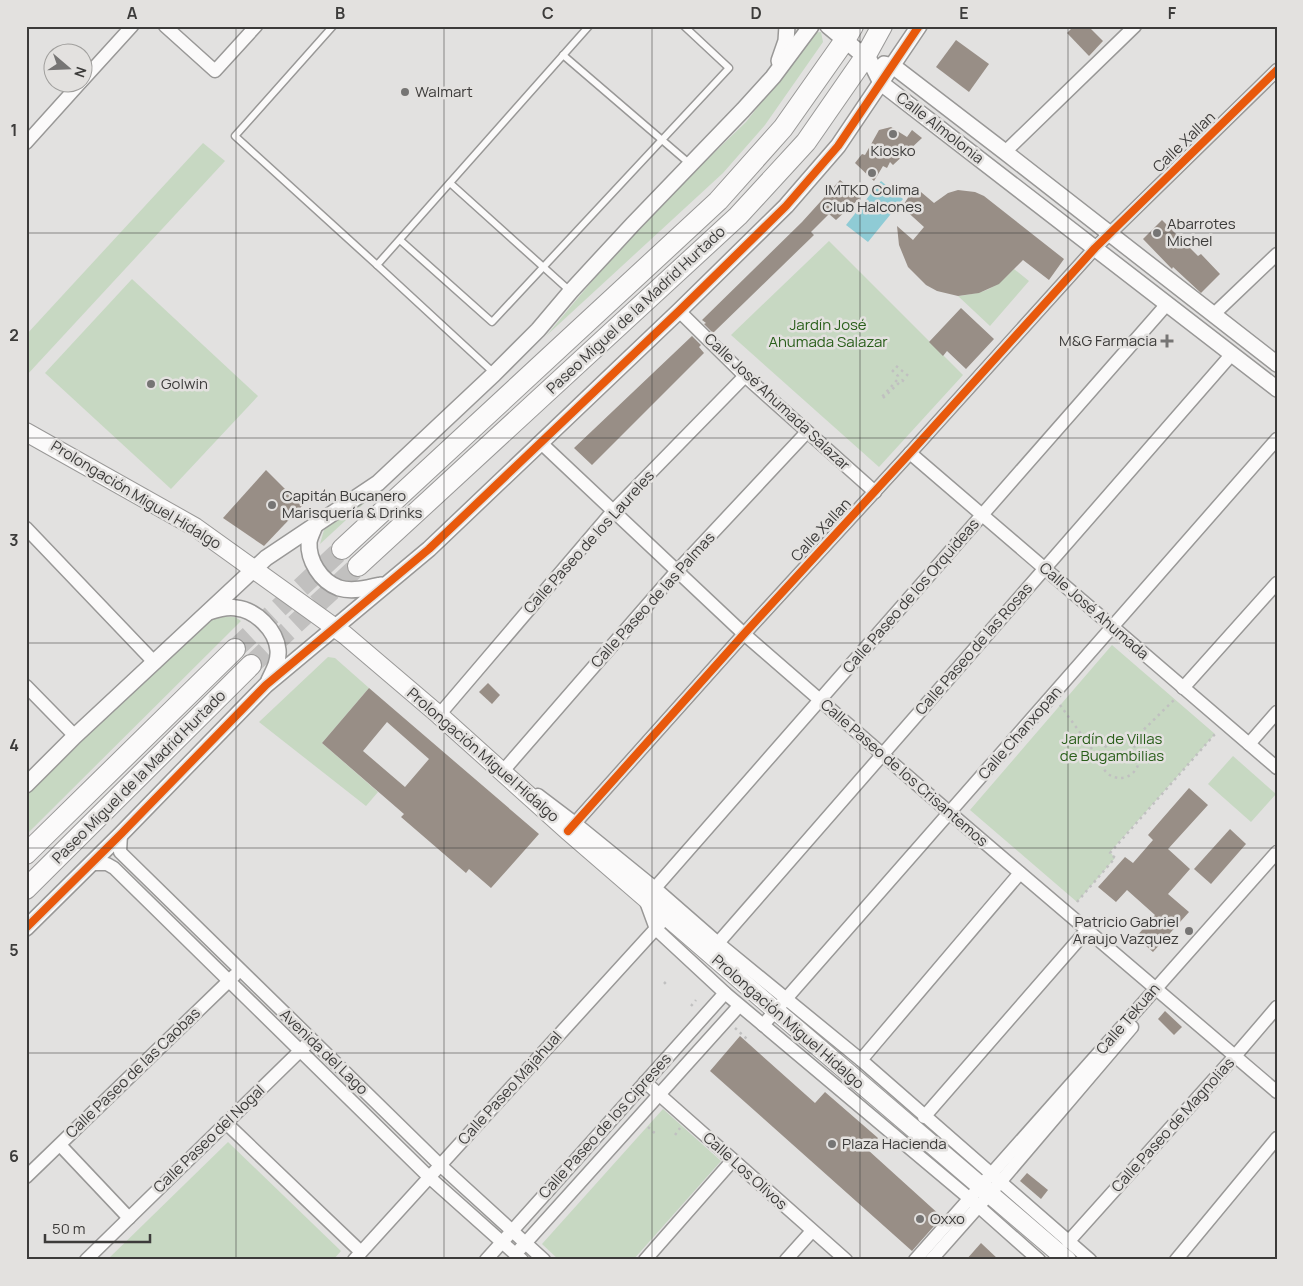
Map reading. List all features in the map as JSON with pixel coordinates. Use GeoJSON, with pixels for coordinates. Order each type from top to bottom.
{"type":"FeatureCollection","features":[{"type":"Feature","properties":{"kind":"highway","name":"Paseo Miguel de la Madrid Hurtado"},"geometry":{"type":"LineString","coordinates":[[358,566],[738,216],[806,142],[868,59],[882,26]]}},
{"type":"Feature","properties":{"kind":"highway","name":"Paseo Miguel de la Madrid Hurtado"},"geometry":{"type":"LineString","coordinates":[[342,549],[718,201],[783,128],[849,33]]}},
{"type":"Feature","properties":{"kind":"highway","name":"Paseo Miguel de la Madrid Hurtado"},"geometry":{"type":"LineString","coordinates":[[26,854],[235,649]]}},
{"type":"Feature","properties":{"kind":"highway","name":"Paseo Miguel de la Madrid Hurtado"},"geometry":{"type":"LineString","coordinates":[[26,889],[251,665]]}},
{"type":"Feature","properties":{"kind":"main road","name":"Prolongación Miguel Hidalgo"},"geometry":{"type":"LineString","coordinates":[[26,432],[194,527],[255,569],[334,628],[650,894],[661,922],[781,1005],[985,1190],[1067,1260]]}},
{"type":"Feature","properties":{"kind":"street"},"geometry":{"type":"LineString","coordinates":[[92,71],[132,26]]}},
{"type":"Feature","properties":{"kind":"street"},"geometry":{"type":"LineString","coordinates":[[165,26],[215,71],[256,26]]}},
{"type":"Feature","properties":{"kind":"street"},"geometry":{"type":"LineString","coordinates":[[773,77],[786,41],[787,26]]}},
{"type":"Feature","properties":{"kind":"street"},"geometry":{"type":"LineString","coordinates":[[26,785],[75,736],[266,558],[378,483],[494,374],[538,330],[571,291],[743,110],[773,77],[811,26]]}},
{"type":"Feature","properties":{"kind":"street"},"geometry":{"type":"LineString","coordinates":[[828,26],[849,33],[868,59]]}},
{"type":"Feature","properties":{"kind":"street"},"geometry":{"type":"LineString","coordinates":[[26,928],[121,834],[266,685],[429,549],[679,311],[786,206],[838,146],[919,26]]}},
{"type":"Feature","properties":{"kind":"street"},"geometry":{"type":"LineString","coordinates":[[1005,152],[1135,26]]}},
{"type":"Feature","properties":{"kind":"street","name":"Calle Almolonia"},"geometry":{"type":"LineString","coordinates":[[868,59],[893,66],[1277,364]]}},
{"type":"Feature","properties":{"kind":"street","name":"Calle Almolonia"},"geometry":{"type":"LineString","coordinates":[[868,59],[881,83],[1277,389]]}},
{"type":"Feature","properties":{"kind":"street","name":"Calle Xallan"},"geometry":{"type":"LineString","coordinates":[[572,827],[744,634],[1095,248],[1277,70]]}},
{"type":"Feature","properties":{"kind":"street"},"geometry":{"type":"LineString","coordinates":[[26,142],[73,92]]}},
{"type":"Feature","properties":{"kind":"street"},"geometry":{"type":"LineString","coordinates":[[1214,314],[1277,254]]}},
{"type":"Feature","properties":{"kind":"street","name":"Calle Paseo de los Orquideas"},"geometry":{"type":"LineString","coordinates":[[650,894],[1167,304]]}},
{"type":"Feature","properties":{"kind":"street","name":"Calle José Ahumada Salazar"},"geometry":{"type":"LineString","coordinates":[[679,311],[745,376],[875,492]]}},
{"type":"Feature","properties":{"kind":"street","name":"Calle Paseo de las Rosas"},"geometry":{"type":"LineString","coordinates":[[718,943],[1232,355]]}},
{"type":"Feature","properties":{"kind":"street","name":"Calle Paseo de los Laureles"},"geometry":{"type":"LineString","coordinates":[[438,715],[613,511],[745,376]]}},
{"type":"Feature","properties":{"kind":"street","name":"Calle Paseo de las Palmas"},"geometry":{"type":"LineString","coordinates":[[507,774],[676,572],[807,432]]}},
{"type":"Feature","properties":{"kind":"street","name":"Calle Chanxopan"},"geometry":{"type":"LineString","coordinates":[[763,1025],[1277,439]]}},
{"type":"Feature","properties":{"kind":"street","name":"Calle Paseo de los Crisantemos"},"geometry":{"type":"LineString","coordinates":[[540,442],[744,634],[950,813],[1277,1092]]}},
{"type":"Feature","properties":{"kind":"street","name":"Calle José Ahumada"},"geometry":{"type":"LineString","coordinates":[[910,453],[1277,768]]}},
{"type":"Feature","properties":{"kind":"street"},"geometry":{"type":"LineString","coordinates":[[316,524],[309,540],[311,559],[322,577],[339,588],[364,589],[386,583]]}},
{"type":"Feature","properties":{"kind":"street"},"geometry":{"type":"LineString","coordinates":[[26,528],[155,663]]}},
{"type":"Feature","properties":{"kind":"street"},"geometry":{"type":"LineString","coordinates":[[1183,688],[1277,583]]}},
{"type":"Feature","properties":{"kind":"street"},"geometry":{"type":"LineString","coordinates":[[207,613],[223,608],[238,608],[258,616],[271,631],[278,649],[276,666],[266,685]]}},
{"type":"Feature","properties":{"kind":"street"},"geometry":{"type":"LineString","coordinates":[[26,686],[75,736]]}},
{"type":"Feature","properties":{"kind":"street"},"geometry":{"type":"LineString","coordinates":[[1249,744],[1277,712]]}},
{"type":"Feature","properties":{"kind":"street","name":"Avenida del Lago"},"geometry":{"type":"LineString","coordinates":[[121,834],[120,852],[440,1165],[544,1260]]}},
{"type":"Feature","properties":{"kind":"street","name":"Calle Tekuan"},"geometry":{"type":"LineString","coordinates":[[985,1190],[1277,852]]}},
{"type":"Feature","properties":{"kind":"street","name":"Avenida del Lago"},"geometry":{"type":"LineString","coordinates":[[90,864],[107,864],[114,868],[429,1177],[502,1242],[516,1258]]}},
{"type":"Feature","properties":{"kind":"street","name":"Calle Tekuan"},"geometry":{"type":"LineString","coordinates":[[1159,990],[1277,864]]}},
{"type":"Feature","properties":{"kind":"street"},"geometry":{"type":"LineString","coordinates":[[860,1060],[1020,873]]}},
{"type":"Feature","properties":{"kind":"street"},"geometry":{"type":"LineString","coordinates":[[650,894],[718,943],[781,1005],[860,1060],[924,1117],[985,1190],[1039,1260]]}},
{"type":"Feature","properties":{"kind":"street"},"geometry":{"type":"LineString","coordinates":[[661,922],[725,993],[763,1025],[985,1190],[1068,1242],[1090,1260]]}},
{"type":"Feature","properties":{"kind":"street","name":"Calle Paseo Majahual"},"geometry":{"type":"LineString","coordinates":[[357,1256],[661,922]]}},
{"type":"Feature","properties":{"kind":"street"},"geometry":{"type":"LineString","coordinates":[[924,1117],[1087,930]]}},
{"type":"Feature","properties":{"kind":"street"},"geometry":{"type":"LineString","coordinates":[[191,943],[201,931]]}},
{"type":"Feature","properties":{"kind":"street","name":"Calle Paseo de las Caobas"},"geometry":{"type":"LineString","coordinates":[[26,1177],[240,970]]}},
{"type":"Feature","properties":{"kind":"street","name":"Calle Paseo de los Cipreses"},"geometry":{"type":"LineString","coordinates":[[486,1260],[725,993]]}},
{"type":"Feature","properties":{"kind":"street","name":"Calle Paseo de los Cipreses"},"geometry":{"type":"LineString","coordinates":[[516,1258],[526,1243],[739,1006]]}},
{"type":"Feature","properties":{"kind":"street","name":"Calle Paseo de Magnolias"},"geometry":{"type":"LineString","coordinates":[[1068,1242],[1277,1007]]}},
{"type":"Feature","properties":{"kind":"street","name":"Calle Paseo del Nogal"},"geometry":{"type":"LineString","coordinates":[[86,1260],[312,1040]]}},
{"type":"Feature","properties":{"kind":"street","name":"Calle Los Olivos"},"geometry":{"type":"LineString","coordinates":[[645,1082],[846,1260]]}},
{"type":"Feature","properties":{"kind":"street"},"geometry":{"type":"LineString","coordinates":[[226,1123],[357,1256]]}},
{"type":"Feature","properties":{"kind":"street"},"geometry":{"type":"LineString","coordinates":[[1176,1260],[1277,1138]]}},
{"type":"Feature","properties":{"kind":"street"},"geometry":{"type":"LineString","coordinates":[[60,1145],[129,1218]]}},
{"type":"Feature","properties":{"kind":"street"},"geometry":{"type":"LineString","coordinates":[[644,1260],[733,1160]]}},
{"type":"Feature","properties":{"kind":"street"},"geometry":{"type":"LineString","coordinates":[[915,1260],[985,1190]]}},
{"type":"Feature","properties":{"kind":"street"},"geometry":{"type":"LineString","coordinates":[[931,1260],[985,1190]]}},
{"type":"Feature","properties":{"kind":"street"},"geometry":{"type":"LineString","coordinates":[[786,1260],[812,1230]]}},
{"type":"Feature","properties":{"kind":"lane"},"geometry":{"type":"LineString","coordinates":[[333,26],[235,136],[494,374]]}},
{"type":"Feature","properties":{"kind":"lane"},"geometry":{"type":"LineString","coordinates":[[377,265],[589,26]]}},
{"type":"Feature","properties":{"kind":"lane"},"geometry":{"type":"LineString","coordinates":[[400,240],[492,322],[729,68],[684,26]]}},
{"type":"Feature","properties":{"kind":"lane"},"geometry":{"type":"LineString","coordinates":[[563,54],[690,165]]}},
{"type":"Feature","properties":{"kind":"lane"},"geometry":{"type":"LineString","coordinates":[[450,183],[571,291]]}},
{"type":"Feature","properties":{"kind":"path"},"geometry":{"type":"LineString","coordinates":[[896,366],[911,378]]}},
{"type":"Feature","properties":{"kind":"path"},"geometry":{"type":"LineString","coordinates":[[892,370],[898,376],[898,379],[881,398],[902,380],[906,383]]}},
{"type":"Feature","properties":{"kind":"path"},"geometry":{"type":"LineString","coordinates":[[1130,743],[1175,699]]}},
{"type":"Feature","properties":{"kind":"path"},"geometry":{"type":"LineString","coordinates":[[1060,705],[1100,761],[1105,772],[1110,776],[1116,778],[1128,776],[1136,768],[1138,761],[1136,749],[1130,743],[1120,739],[1108,744],[1104,748],[1100,761]]}},
{"type":"Feature","properties":{"kind":"path"},"geometry":{"type":"LineString","coordinates":[[1077,902],[1115,858],[1110,853],[1215,734]]}},
{"type":"Feature","properties":{"kind":"path"},"geometry":{"type":"LineString","coordinates":[[664,982],[668,986]]}},
{"type":"Feature","properties":{"kind":"path"},"geometry":{"type":"LineString","coordinates":[[691,1006],[696,1000]]}},
{"type":"Feature","properties":{"kind":"path"},"geometry":{"type":"LineString","coordinates":[[732,1026],[747,1039]]}},
{"type":"Feature","properties":{"kind":"path"},"geometry":{"type":"LineString","coordinates":[[648,1127],[658,1135]]}},
{"type":"Feature","properties":{"kind":"path"},"geometry":{"type":"LineString","coordinates":[[675,1134],[681,1127]]}},
{"type":"Feature","properties":{"kind":"green space"},"geometry":{"type":"Polygon","coordinates":[[[821,32],[823,42],[765,125],[723,173],[546,336],[640,224],[746,122],[777,82],[810,33],[821,32]]]}},
{"type":"Feature","properties":{"kind":"green space"},"geometry":{"type":"Polygon","coordinates":[[[203,143],[225,161],[26,376],[26,335],[203,143]]]}},
{"type":"Feature","properties":{"kind":"green space","name":"Jardín José Ahumada Salazar"},"geometry":{"type":"Polygon","coordinates":[[[829,241],[963,375],[879,467],[731,335],[829,241]]]}},
{"type":"Feature","properties":{"kind":"green space"},"geometry":{"type":"Polygon","coordinates":[[[1014,269],[1029,281],[990,326],[958,296],[989,289],[1014,269]]]}},
{"type":"Feature","properties":{"kind":"green space","name":"Golwin"},"geometry":{"type":"Polygon","coordinates":[[[132,279],[258,396],[171,489],[45,373],[132,279]]]}},
{"type":"Feature","properties":{"kind":"green space"},"geometry":{"type":"Polygon","coordinates":[[[372,496],[320,544],[327,525],[372,496]]]}},
{"type":"Feature","properties":{"kind":"green space"},"geometry":{"type":"Polygon","coordinates":[[[222,616],[235,617],[241,621],[26,835],[26,796],[133,691],[211,620],[222,616]]]}},
{"type":"Feature","properties":{"kind":"green space","name":"Jardín de Villas de Bugambilias"},"geometry":{"type":"Polygon","coordinates":[[[1112,645],[1215,734],[1110,852],[1115,858],[1077,902],[970,810],[1112,645]]]}},
{"type":"Feature","properties":{"kind":"green space"},"geometry":{"type":"Polygon","coordinates":[[[328,657],[335,658],[369,688],[322,743],[378,792],[366,806],[259,722],[328,657]]]}},
{"type":"Feature","properties":{"kind":"green space"},"geometry":{"type":"Polygon","coordinates":[[[1233,756],[1276,794],[1251,822],[1208,784],[1233,756]]]}},
{"type":"Feature","properties":{"kind":"green space"},"geometry":{"type":"Polygon","coordinates":[[[663,1109],[721,1161],[633,1260],[559,1260],[542,1244],[663,1109]]]}},
{"type":"Feature","properties":{"kind":"green space"},"geometry":{"type":"Polygon","coordinates":[[[228,1142],[341,1251],[333,1260],[107,1260],[228,1142]]]}},
{"type":"Feature","properties":{"kind":"water"},"geometry":{"type":"Polygon","coordinates":[[[881,181],[903,199],[868,242],[846,225],[881,181]]]}},
{"type":"Feature","properties":{"kind":"building"},"geometry":{"type":"Polygon","coordinates":[[[1074,26],[1088,26],[1103,41],[1089,56],[1067,33],[1074,26]]]}},
{"type":"Feature","properties":{"kind":"building"},"geometry":{"type":"Polygon","coordinates":[[[956,40],[989,64],[969,92],[936,67],[956,40]]]}},
{"type":"Feature","properties":{"kind":"building"},"geometry":{"type":"Polygon","coordinates":[[[891,127],[907,137],[912,130],[922,138],[893,165],[890,162],[887,168],[883,166],[874,181],[855,163],[862,154],[865,155],[879,130],[891,127]]]}},
{"type":"Feature","properties":{"kind":"building"},"geometry":{"type":"Polygon","coordinates":[[[840,180],[861,197],[836,220],[829,214],[811,232],[814,235],[713,333],[702,320],[802,222],[840,180]]]}},
{"type":"Feature","properties":{"kind":"building"},"geometry":{"type":"Polygon","coordinates":[[[915,187],[934,203],[948,193],[958,190],[975,192],[984,196],[1064,259],[1049,280],[1023,260],[999,284],[979,293],[958,296],[937,291],[926,285],[908,267],[899,245],[897,226],[913,240],[924,227],[902,207],[915,187]]]}},
{"type":"Feature","properties":{"kind":"building"},"geometry":{"type":"Polygon","coordinates":[[[1162,220],[1198,256],[1201,254],[1220,274],[1201,293],[1173,267],[1172,269],[1143,239],[1162,220]]]}},
{"type":"Feature","properties":{"kind":"building"},"geometry":{"type":"Polygon","coordinates":[[[961,308],[994,339],[966,369],[947,351],[943,356],[929,342],[961,308]]]}},
{"type":"Feature","properties":{"kind":"building"},"geometry":{"type":"Polygon","coordinates":[[[692,336],[701,345],[699,347],[704,353],[592,465],[574,448],[692,336]]]}},
{"type":"Feature","properties":{"kind":"building"},"geometry":{"type":"Polygon","coordinates":[[[266,470],[302,506],[264,546],[223,518],[266,470]]]}},
{"type":"Feature","properties":{"kind":"building"},"geometry":{"type":"Polygon","coordinates":[[[488,683],[500,695],[492,704],[479,692],[488,683]]]}},
{"type":"Feature","properties":{"kind":"building"},"geometry":{"type":"Polygon","coordinates":[[[369,688],[539,834],[491,888],[469,869],[466,873],[401,817],[404,814],[322,743],[369,688]],[[387,722],[363,751],[405,787],[429,759],[387,722]]]}},
{"type":"Feature","properties":{"kind":"building"},"geometry":{"type":"Polygon","coordinates":[[[1189,788],[1208,805],[1168,849],[1190,869],[1168,894],[1189,912],[1153,952],[1136,937],[1155,915],[1127,890],[1116,902],[1098,887],[1125,857],[1133,863],[1153,840],[1148,835],[1189,788]]]}},
{"type":"Feature","properties":{"kind":"building"},"geometry":{"type":"Polygon","coordinates":[[[1230,829],[1246,844],[1211,884],[1194,869],[1230,829]]]}},
{"type":"Feature","properties":{"kind":"building"},"geometry":{"type":"Polygon","coordinates":[[[1165,1011],[1182,1027],[1174,1035],[1158,1019],[1165,1011]]]}},
{"type":"Feature","properties":{"kind":"building","name":"Plaza Hacienda"},"geometry":{"type":"Polygon","coordinates":[[[740,1036],[815,1103],[825,1092],[878,1138],[868,1150],[942,1217],[912,1251],[710,1071],[740,1036]]]}},
{"type":"Feature","properties":{"kind":"building"},"geometry":{"type":"Polygon","coordinates":[[[1027,1173],[1048,1190],[1041,1199],[1020,1181],[1027,1173]]]}},
{"type":"Feature","properties":{"kind":"building"},"geometry":{"type":"Polygon","coordinates":[[[981,1243],[999,1260],[966,1260],[981,1243]]]}},
{"type":"Feature","properties":{"kind":"tunnel"},"geometry":{"type":"LineString","coordinates":[[235,649],[342,549]]}},
{"type":"Feature","properties":{"kind":"tunnel"},"geometry":{"type":"LineString","coordinates":[[251,665],[358,566]]}},
{"type":"Feature","properties":{"kind":"cycle path"},"geometry":{"type":"LineString","coordinates":[[26,928],[121,834],[266,685],[429,549],[679,311],[786,206],[838,146],[919,26]]}},
{"type":"Feature","properties":{"kind":"cycle path"},"geometry":{"type":"LineString","coordinates":[[568,831],[744,634],[1095,248],[1277,70]]}},
{"type":"Feature","properties":{"kind":"place","name":"Walmart"},"geometry":{"type":"Point","coordinates":[405,92]}},
{"type":"Feature","properties":{"kind":"place","name":"Kiosko"},"geometry":{"type":"Point","coordinates":[893,134]}},
{"type":"Feature","properties":{"kind":"place","name":"IMTKD Colima Club Halcones"},"geometry":{"type":"Point","coordinates":[872,173]}},
{"type":"Feature","properties":{"kind":"place","name":"Abarrotes Michel"},"geometry":{"type":"Point","coordinates":[1157,233]}},
{"type":"Feature","properties":{"kind":"place","name":"M&G Farmacia"},"geometry":{"type":"Point","coordinates":[1167,341]}},
{"type":"Feature","properties":{"kind":"place","name":"Golwin"},"geometry":{"type":"Point","coordinates":[151,384]}},
{"type":"Feature","properties":{"kind":"place","name":"Capitán Bucanero Marisquería & Drinks"},"geometry":{"type":"Point","coordinates":[272,505]}},
{"type":"Feature","properties":{"kind":"place","name":"Patricio Gabriel Araujo Vazquez"},"geometry":{"type":"Point","coordinates":[1189,931]}},
{"type":"Feature","properties":{"kind":"place","name":"Plaza Hacienda"},"geometry":{"type":"Point","coordinates":[832,1144]}},
{"type":"Feature","properties":{"kind":"place","name":"Oxxo"},"geometry":{"type":"Point","coordinates":[920,1219]}}]}
